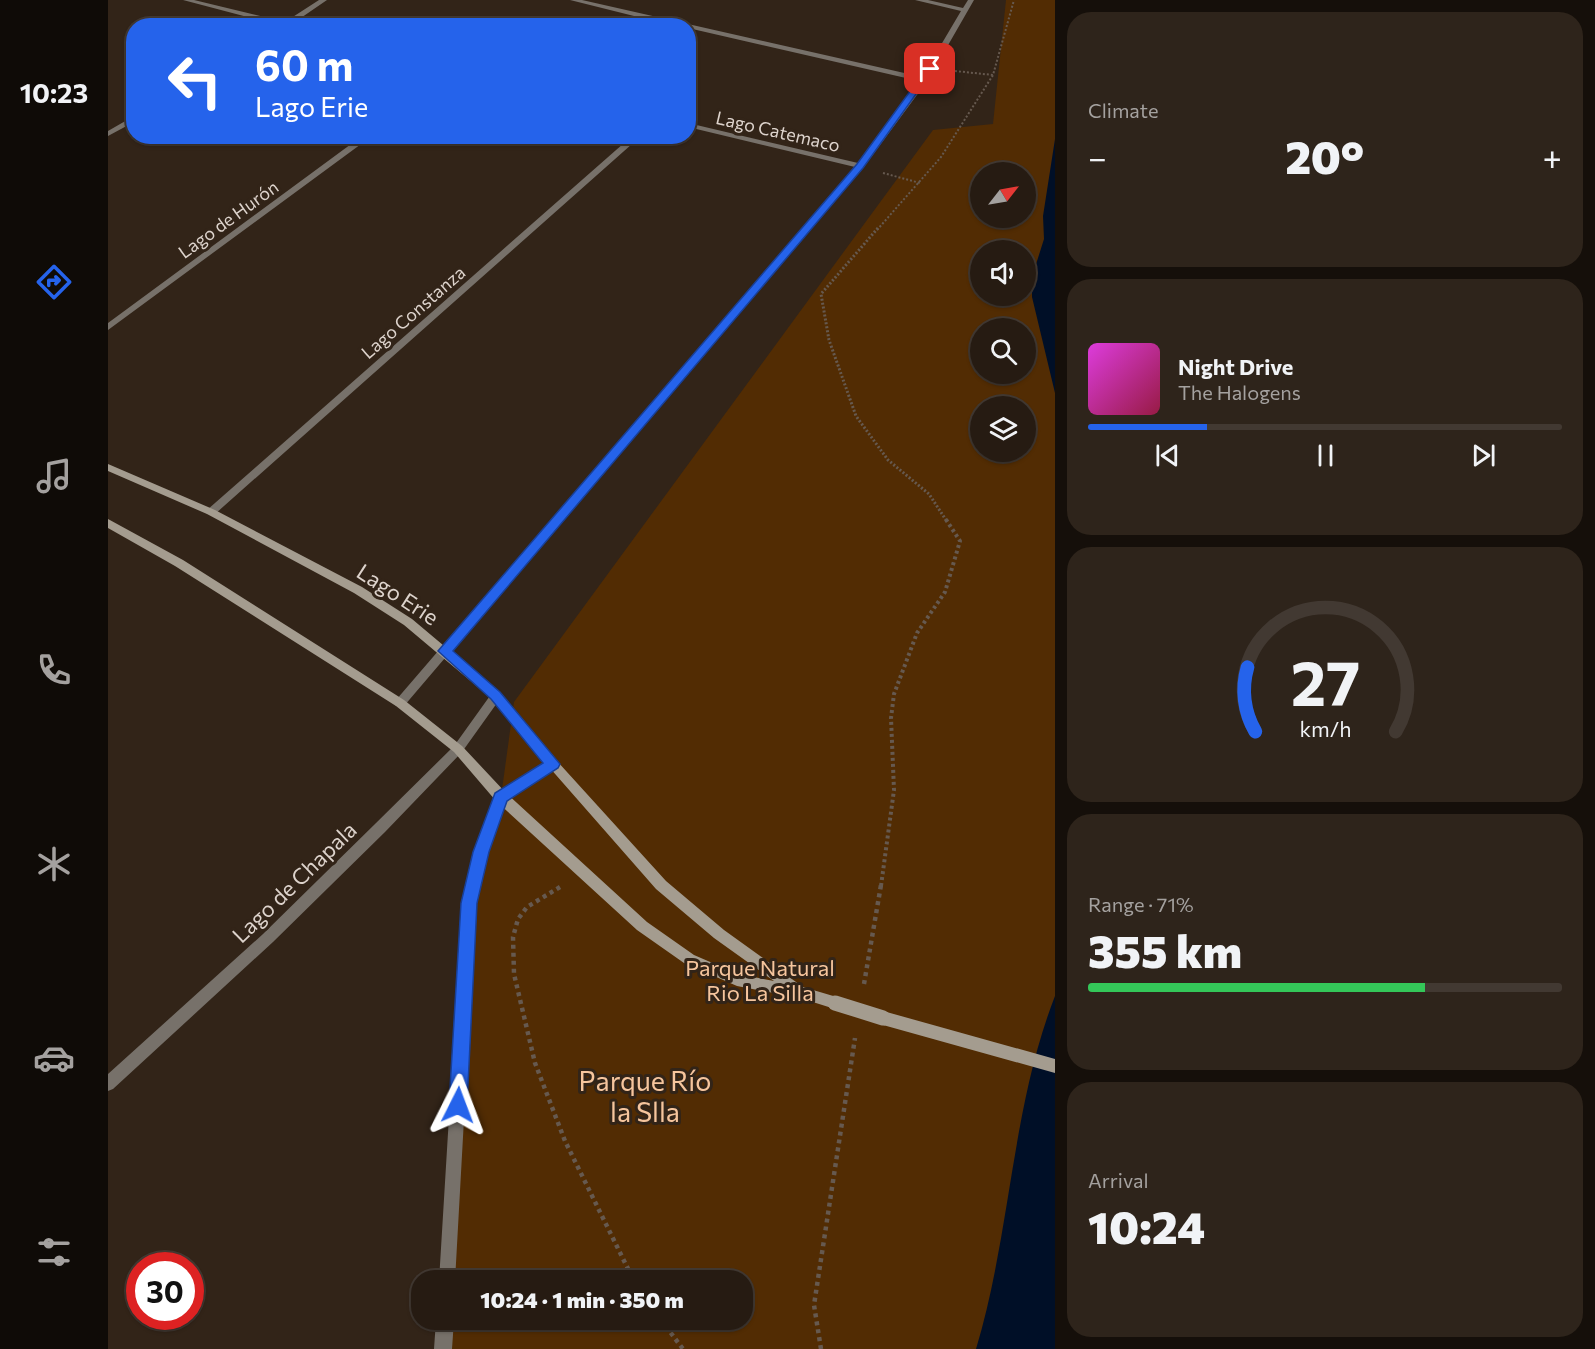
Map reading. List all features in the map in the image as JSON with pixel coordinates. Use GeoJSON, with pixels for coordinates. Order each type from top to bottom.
{"type":"FeatureCollection","features":[{"type":"Feature","properties":{"kind":"street"},"geometry":{"type":"LineString","coordinates":[[186,0],[259,18]]}},
{"type":"Feature","properties":{"kind":"street"},"geometry":{"type":"LineString","coordinates":[[297,18],[324,0]]}},
{"type":"Feature","properties":{"kind":"street"},"geometry":{"type":"LineString","coordinates":[[573,0],[652,18]]}},
{"type":"Feature","properties":{"kind":"street"},"geometry":{"type":"LineString","coordinates":[[918,0],[966,10]]}},
{"type":"Feature","properties":{"kind":"street"},"geometry":{"type":"LineString","coordinates":[[400,704],[860,166],[924,80],[971,0]]}},
{"type":"Feature","properties":{"kind":"street"},"geometry":{"type":"LineString","coordinates":[[696,28],[924,80]]}},
{"type":"Feature","properties":{"kind":"street"},"geometry":{"type":"LineString","coordinates":[[108,134],[126,123]]}},
{"type":"Feature","properties":{"kind":"street","name":"Lago Catemaco"},"geometry":{"type":"LineString","coordinates":[[696,127],[860,166]]}},
{"type":"Feature","properties":{"kind":"street","name":"Lago de Hurón"},"geometry":{"type":"LineString","coordinates":[[108,327],[357,144]]}},
{"type":"Feature","properties":{"kind":"street","name":"Lago Constanza"},"geometry":{"type":"LineString","coordinates":[[211,512],[628,144]]}},
{"type":"Feature","properties":{"kind":"street","name":"Lago Erie"},"geometry":{"type":"LineString","coordinates":[[108,467],[211,512],[358,590],[408,622],[496,696],[661,885],[719,934],[766,965],[800,992]]}},
{"type":"Feature","properties":{"kind":"street","name":"Lago Erie"},"geometry":{"type":"LineString","coordinates":[[108,523],[179,563],[400,704],[458,749],[501,797],[642,926],[689,959],[737,980],[800,992],[883,1018],[1055,1066]]}},
{"type":"Feature","properties":{"kind":"street","name":"Lago de Chapala"},"geometry":{"type":"LineString","coordinates":[[109,1082],[268,938],[458,749],[496,696]]}},
{"type":"Feature","properties":{"kind":"street"},"geometry":{"type":"LineString","coordinates":[[448,1270],[469,903],[481,852],[501,797],[553,764]]}},
{"type":"Feature","properties":{"kind":"street"},"geometry":{"type":"LineString","coordinates":[[443,1349],[444,1330]]}},
{"type":"Feature","properties":{"kind":"path"},"geometry":{"type":"LineString","coordinates":[[864,986],[894,790],[891,718],[894,694],[917,633],[945,592],[960,542],[929,494],[888,460],[856,416],[829,340],[821,294],[941,157],[993,75],[1014,0]]}},
{"type":"Feature","properties":{"kind":"path"},"geometry":{"type":"LineString","coordinates":[[930,69],[993,75]]}},
{"type":"Feature","properties":{"kind":"path"},"geometry":{"type":"LineString","coordinates":[[860,166],[920,183]]}},
{"type":"Feature","properties":{"kind":"path"},"geometry":{"type":"LineString","coordinates":[[585,873],[537,899],[518,919],[513,937],[514,974],[535,1063],[566,1141],[628,1270]]}},
{"type":"Feature","properties":{"kind":"path"},"geometry":{"type":"LineString","coordinates":[[821,1349],[814,1305],[856,1033]]}},
{"type":"Feature","properties":{"kind":"path"},"geometry":{"type":"LineString","coordinates":[[669,1330],[683,1349]]}},
{"type":"Feature","properties":{"kind":"green space","name":"Parque Natural Rio La Silla"},"geometry":{"type":"Polygon","coordinates":[[[1006,0],[1055,0],[1055,1349],[443,1349],[444,1330],[753,1330],[753,1270],[448,1270],[469,903],[501,797],[514,702],[933,130],[993,124],[1006,0]]]}},
{"type":"Feature","properties":{"kind":"water"},"geometry":{"type":"Polygon","coordinates":[[[1055,139],[1055,393],[1034,306],[1036,306],[1036,264],[1044,239],[1043,216],[1055,139]]]}},
{"type":"Feature","properties":{"kind":"water"},"geometry":{"type":"Polygon","coordinates":[[[1055,996],[1055,1349],[976,1349],[997,1261],[1029,1083],[1040,1039],[1055,996]]]}},
{"type":"Feature","properties":{"kind":"route"},"geometry":{"type":"LineString","coordinates":[[458,1105],[469,903],[481,852],[501,797],[553,764],[496,696],[445,651],[860,166],[930,69]]}},
{"type":"Feature","properties":{"kind":"park label","name":"Parque Río la Slla"},"geometry":{"type":"Point","coordinates":[645,1096]}}]}
